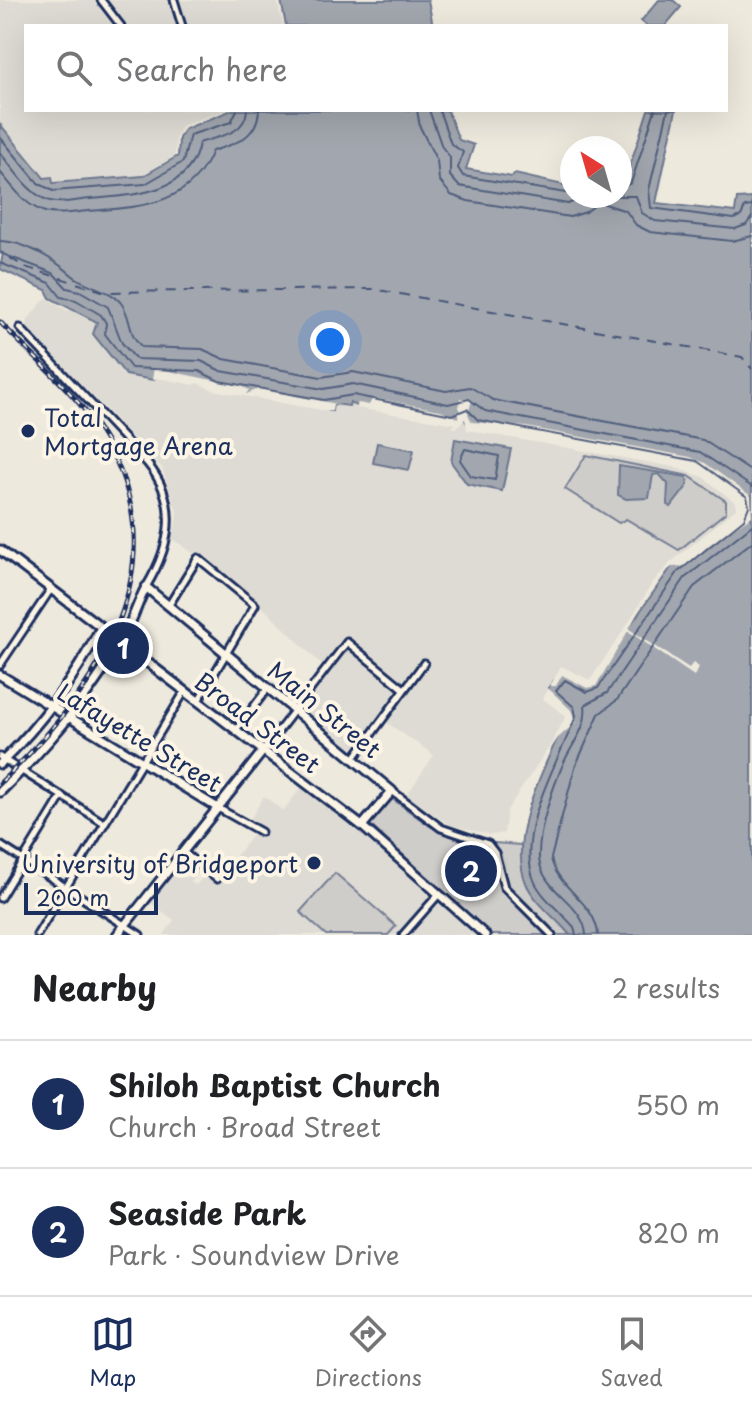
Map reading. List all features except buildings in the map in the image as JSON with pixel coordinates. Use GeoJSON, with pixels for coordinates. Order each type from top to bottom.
{"type":"FeatureCollection","features":[{"type":"Feature","properties":{"kind":"street"},"geometry":{"type":"LineString","coordinates":[[101,0],[119,24]]}},
{"type":"Feature","properties":{"kind":"street"},"geometry":{"type":"LineString","coordinates":[[174,0],[181,24]]}},
{"type":"Feature","properties":{"kind":"street"},"geometry":{"type":"LineString","coordinates":[[0,792],[69,717],[119,641],[163,556],[170,529],[162,484],[147,463],[20,328]]}},
{"type":"Feature","properties":{"kind":"street","name":"Broad Street"},"geometry":{"type":"LineString","coordinates":[[0,550],[362,826],[485,935]]}},
{"type":"Feature","properties":{"kind":"street"},"geometry":{"type":"LineString","coordinates":[[169,605],[198,558],[255,605],[198,701]]}},
{"type":"Feature","properties":{"kind":"street","name":"Main Street"},"geometry":{"type":"LineString","coordinates":[[146,587],[441,828],[488,844],[495,853],[504,887],[552,935]]}},
{"type":"Feature","properties":{"kind":"street"},"geometry":{"type":"LineString","coordinates":[[0,665],[51,589]]}},
{"type":"Feature","properties":{"kind":"street"},"geometry":{"type":"LineString","coordinates":[[101,627],[81,666],[52,707],[1,760],[104,823]]}},
{"type":"Feature","properties":{"kind":"street"},"geometry":{"type":"LineString","coordinates":[[117,935],[347,642],[404,689]]}},
{"type":"Feature","properties":{"kind":"street"},"geometry":{"type":"LineString","coordinates":[[354,758],[424,663]]}},
{"type":"Feature","properties":{"kind":"street","name":"Lafayette Street"},"geometry":{"type":"LineString","coordinates":[[0,675],[261,832]]}},
{"type":"Feature","properties":{"kind":"street"},"geometry":{"type":"LineString","coordinates":[[236,730],[268,688]]}},
{"type":"Feature","properties":{"kind":"street"},"geometry":{"type":"LineString","coordinates":[[37,935],[185,691]]}},
{"type":"Feature","properties":{"kind":"street"},"geometry":{"type":"LineString","coordinates":[[362,826],[392,791]]}},
{"type":"Feature","properties":{"kind":"street"},"geometry":{"type":"LineString","coordinates":[[0,898],[62,796]]}},
{"type":"Feature","properties":{"kind":"street"},"geometry":{"type":"LineString","coordinates":[[0,845],[140,935]]}},
{"type":"Feature","properties":{"kind":"street"},"geometry":{"type":"LineString","coordinates":[[183,852],[217,879]]}},
{"type":"Feature","properties":{"kind":"street"},"geometry":{"type":"LineString","coordinates":[[404,935],[439,894]]}},
{"type":"Feature","properties":{"kind":"shaded area"},"geometry":{"type":"Polygon","coordinates":[[[0,0],[277,0],[283,24],[24,24],[24,112],[220,112],[182,125],[176,138],[175,156],[142,175],[55,182],[53,176],[44,176],[0,123],[0,0]]]}},
{"type":"Feature","properties":{"kind":"shaded area"},"geometry":{"type":"Polygon","coordinates":[[[46,298],[68,311],[72,307],[99,325],[93,334],[126,375],[192,382],[332,411],[333,404],[349,406],[350,402],[467,417],[469,426],[696,469],[741,504],[729,522],[653,582],[592,683],[507,810],[504,833],[491,835],[450,825],[406,796],[434,755],[383,720],[357,756],[301,709],[337,664],[329,657],[322,665],[246,591],[172,538],[178,514],[162,468],[27,328],[28,319],[46,298]]]}},
{"type":"Feature","properties":{"kind":"shaded area"},"geometry":{"type":"Polygon","coordinates":[[[586,455],[689,476],[726,501],[726,512],[679,550],[626,519],[619,523],[565,489],[586,455]]]}},
{"type":"Feature","properties":{"kind":"shaded area","name":"University of Bridgeport"},"geometry":{"type":"Polygon","coordinates":[[[303,785],[363,831],[479,935],[164,935],[174,920],[148,901],[173,868],[186,878],[196,866],[201,870],[191,882],[196,885],[206,874],[216,881],[257,829],[248,823],[264,796],[283,811],[303,785]]]}},
{"type":"Feature","properties":{"kind":"shaded area"},"geometry":{"type":"Polygon","coordinates":[[[391,798],[430,826],[465,841],[521,845],[525,874],[530,885],[570,935],[490,935],[368,823],[391,798]]]}},
{"type":"Feature","properties":{"kind":"shaded area"},"geometry":{"type":"Polygon","coordinates":[[[335,873],[396,926],[388,935],[326,935],[300,912],[335,873]]]}},
{"type":"Feature","properties":{"kind":"water"},"geometry":{"type":"Polygon","coordinates":[[[281,0],[428,0],[433,24],[286,24],[281,0]]]}},
{"type":"Feature","properties":{"kind":"water"},"geometry":{"type":"Polygon","coordinates":[[[659,0],[673,0],[681,7],[667,24],[645,24],[641,21],[659,0]]]}},
{"type":"Feature","properties":{"kind":"water"},"geometry":{"type":"Polygon","coordinates":[[[227,112],[448,112],[459,140],[474,145],[466,169],[512,177],[515,174],[560,184],[560,208],[632,208],[632,159],[647,112],[676,112],[656,203],[735,212],[737,199],[752,198],[752,935],[570,935],[530,890],[521,864],[521,842],[532,796],[569,713],[560,708],[548,688],[562,670],[589,684],[672,566],[729,522],[741,504],[696,469],[468,426],[463,416],[458,422],[356,406],[350,402],[349,406],[333,404],[332,411],[216,388],[200,380],[158,376],[153,380],[126,375],[93,334],[97,322],[50,298],[46,290],[0,269],[3,253],[0,251],[0,124],[44,178],[52,177],[53,183],[143,176],[178,156],[179,138],[185,129],[227,112]]]}},
{"type":"Feature","properties":{"kind":"water"},"geometry":{"type":"Polygon","coordinates":[[[455,439],[511,449],[502,491],[467,484],[451,462],[455,439]]]}},
{"type":"Feature","properties":{"kind":"water"},"geometry":{"type":"Polygon","coordinates":[[[377,443],[414,450],[409,470],[373,463],[377,443]]]}},
{"type":"Feature","properties":{"kind":"water"},"geometry":{"type":"Polygon","coordinates":[[[619,466],[687,477],[688,485],[671,507],[667,504],[668,484],[659,474],[653,475],[649,498],[626,499],[618,495],[619,466]]]}},
{"type":"Feature","properties":{"kind":"pier"},"geometry":{"type":"Polygon","coordinates":[[[154,368],[241,386],[249,390],[246,394],[259,389],[342,405],[333,404],[332,411],[325,411],[213,390],[197,383],[152,380],[154,368]]]}},
{"type":"Feature","properties":{"kind":"pier"},"geometry":{"type":"Polygon","coordinates":[[[373,398],[440,410],[458,418],[460,398],[472,400],[468,414],[472,422],[527,427],[690,457],[705,463],[751,496],[752,516],[709,545],[687,566],[672,567],[661,575],[670,563],[736,509],[736,503],[703,477],[674,467],[467,430],[465,419],[456,428],[452,427],[456,424],[356,408],[358,403],[369,405],[373,398]]]}},
{"type":"Feature","properties":{"kind":"pier"},"geometry":{"type":"Polygon","coordinates":[[[646,597],[629,629],[689,668],[693,663],[699,667],[694,676],[628,631],[596,686],[587,688],[562,675],[556,686],[550,686],[561,666],[590,680],[646,597]]]}},
{"type":"Feature","properties":{"kind":"pier"},"geometry":{"type":"Polygon","coordinates":[[[548,688],[571,710],[576,722],[558,738],[541,763],[566,716],[543,699],[548,688]]]}},
{"type":"Feature","properties":{"kind":"ferry route"},"geometry":{"type":"LineString","coordinates":[[10,258],[25,267],[105,292],[373,289],[742,357],[752,369]]}},
{"type":"Feature","properties":{"kind":"railway"},"geometry":{"type":"LineString","coordinates":[[0,322],[65,387],[99,430],[123,479],[134,528],[132,575],[119,621],[98,665],[69,707],[0,783]]}},
{"type":"Feature","properties":{"kind":"place","name":"Total Mortgage Arena"},"geometry":{"type":"Point","coordinates":[28,431]}},
{"type":"Feature","properties":{"kind":"place","name":"Shiloh Baptist Church"},"geometry":{"type":"Point","coordinates":[123,648]}},
{"type":"Feature","properties":{"kind":"place","name":"University of Bridgeport"},"geometry":{"type":"Point","coordinates":[314,863]}},
{"type":"Feature","properties":{"kind":"place","name":"Seaside Park"},"geometry":{"type":"Point","coordinates":[471,871]}}]}
